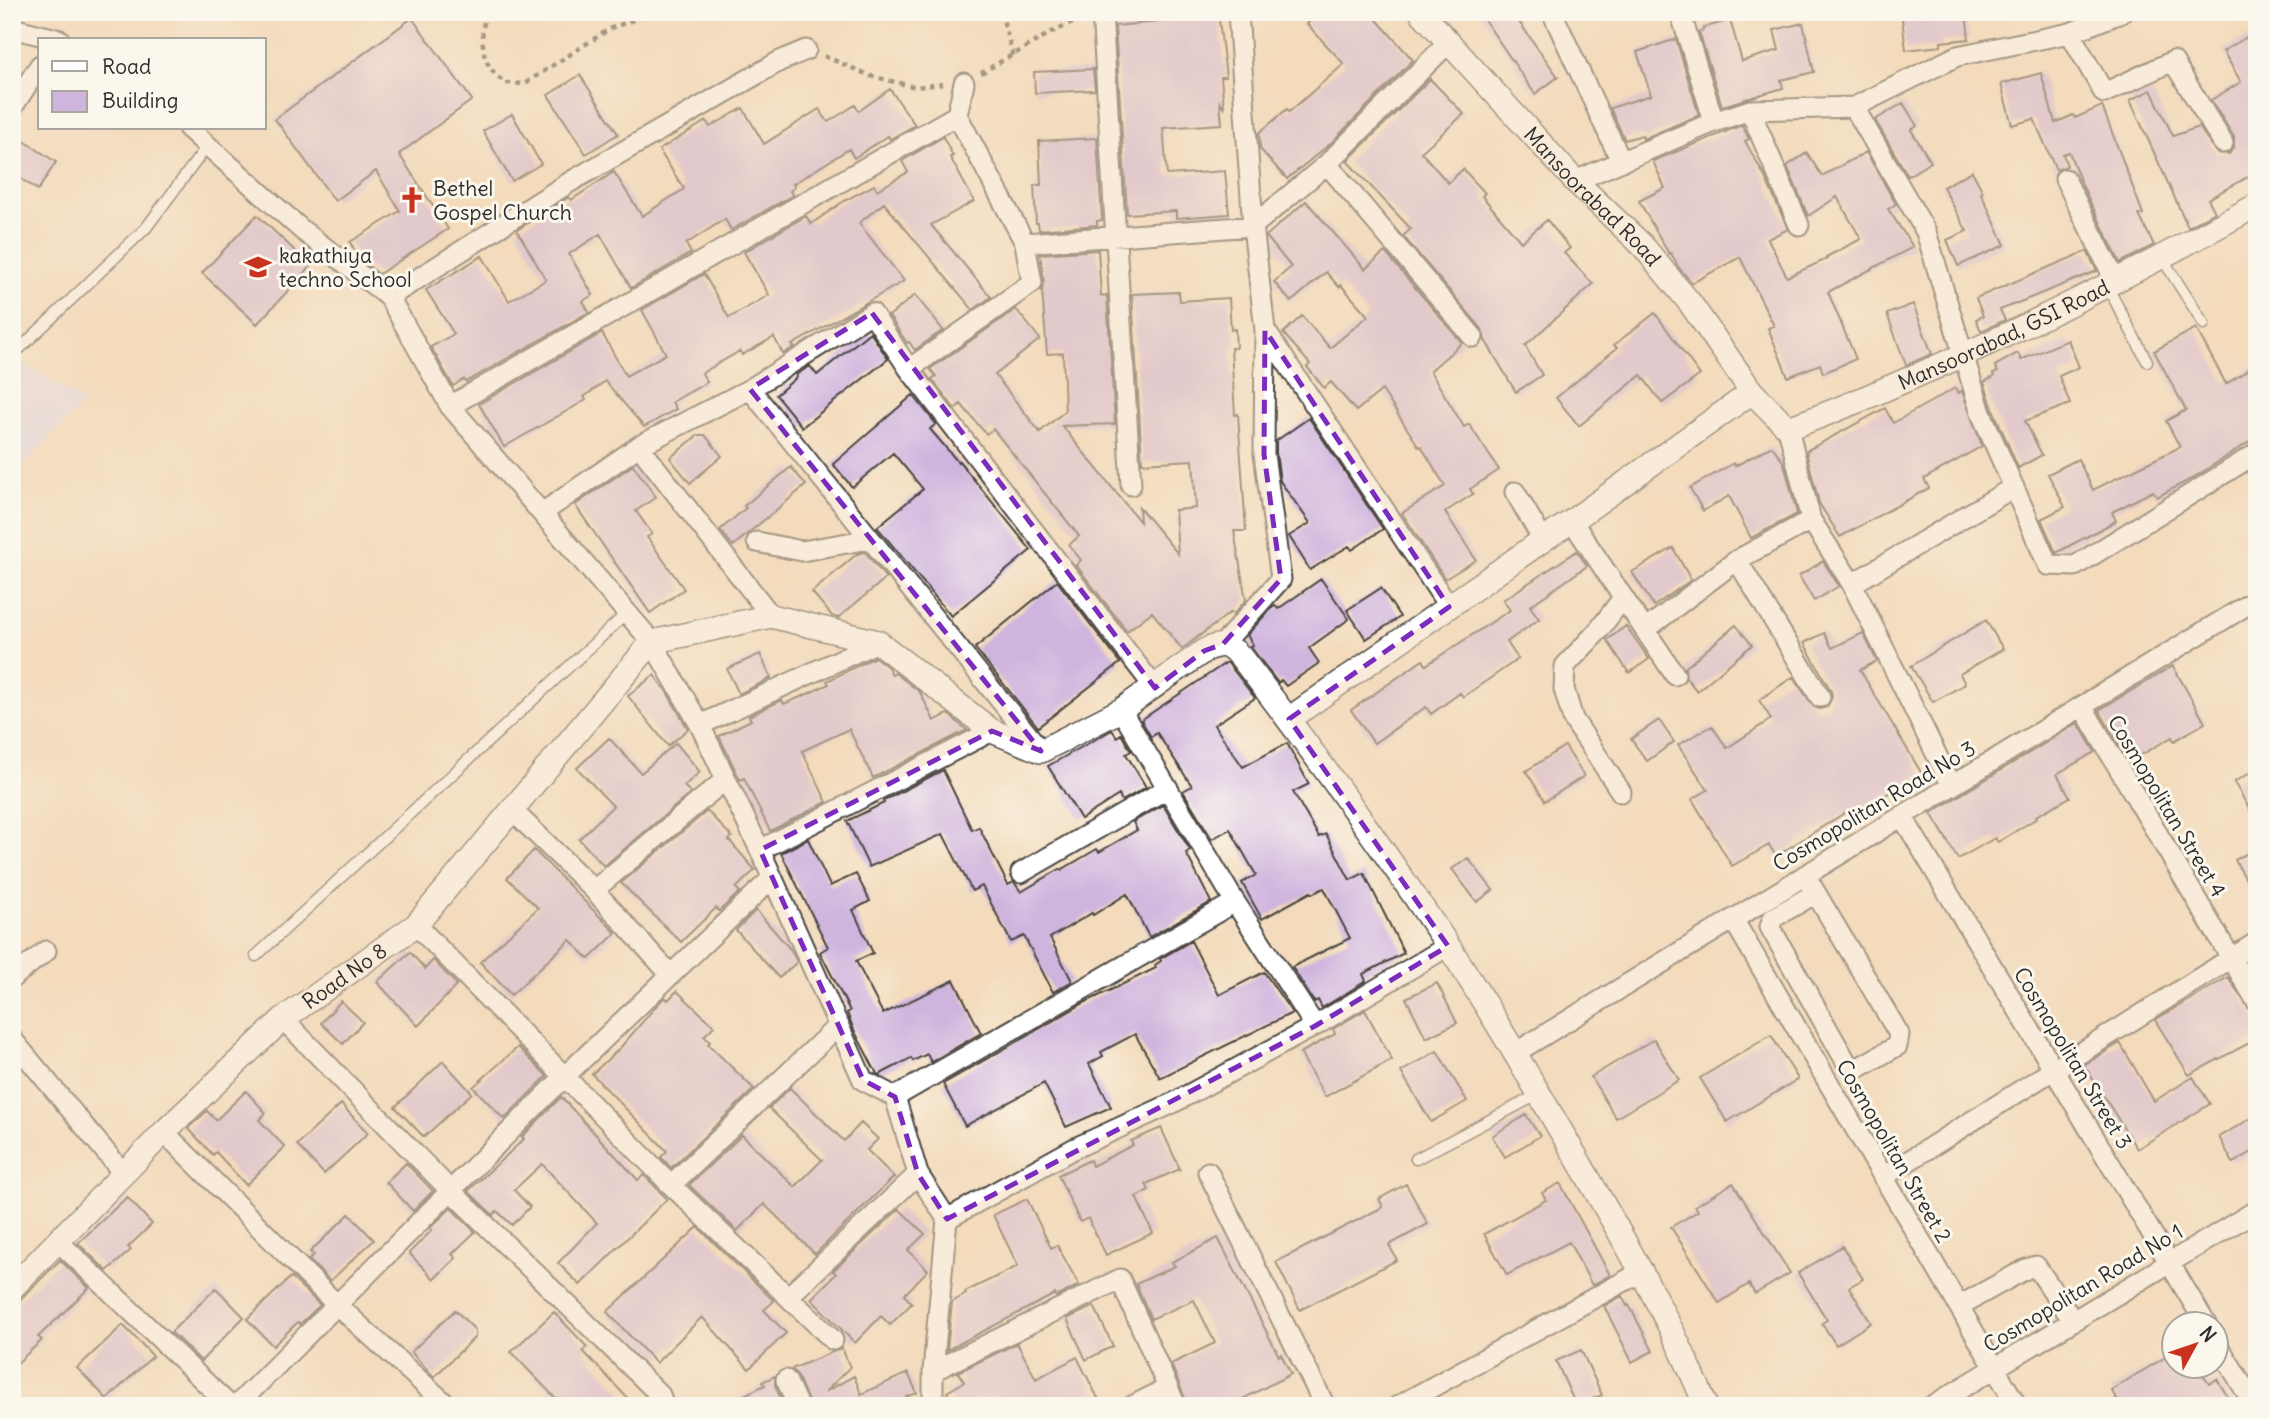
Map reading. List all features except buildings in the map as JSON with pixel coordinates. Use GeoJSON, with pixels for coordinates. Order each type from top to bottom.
{"type":"FeatureCollection","features":[{"type":"Feature","properties":{"kind":"street"},"geometry":{"type":"LineString","coordinates":[[1223,645],[1281,579],[1264,454],[1265,330],[1252,226],[1238,12]]}},
{"type":"Feature","properties":{"kind":"street","name":"Mansoorabad Road"},"geometry":{"type":"LineString","coordinates":[[1421,12],[1575,181],[1642,245],[1690,303],[1752,392]]}},
{"type":"Feature","properties":{"kind":"street"},"geometry":{"type":"LineString","coordinates":[[1552,12],[1621,162]]}},
{"type":"Feature","properties":{"kind":"street"},"geometry":{"type":"LineString","coordinates":[[1680,12],[1714,122]]}},
{"type":"Feature","properties":{"kind":"street"},"geometry":{"type":"LineString","coordinates":[[1575,181],[1714,122],[1749,110],[1854,107],[1957,56],[2070,33],[2094,17],[2123,12]]}},
{"type":"Feature","properties":{"kind":"street"},"geometry":{"type":"LineString","coordinates":[[1102,14],[1132,485]]}},
{"type":"Feature","properties":{"kind":"street"},"geometry":{"type":"LineString","coordinates":[[12,28],[50,38]]}},
{"type":"Feature","properties":{"kind":"street"},"geometry":{"type":"LineString","coordinates":[[2070,33],[2104,93],[2173,61],[2224,143]]}},
{"type":"Feature","properties":{"kind":"street"},"geometry":{"type":"LineString","coordinates":[[1025,243],[1252,226],[1327,164],[1449,43]]}},
{"type":"Feature","properties":{"kind":"street"},"geometry":{"type":"LineString","coordinates":[[389,297],[570,182],[780,61],[806,50]]}},
{"type":"Feature","properties":{"kind":"street"},"geometry":{"type":"LineString","coordinates":[[12,108],[38,68]]}},
{"type":"Feature","properties":{"kind":"street"},"geometry":{"type":"LineString","coordinates":[[909,369],[1032,283],[1025,243],[957,115],[964,83]]}},
{"type":"Feature","properties":{"kind":"street"},"geometry":{"type":"LineString","coordinates":[[1854,107],[1927,232],[1981,413],[2048,565],[2075,566],[2257,453]]}},
{"type":"Feature","properties":{"kind":"street"},"geometry":{"type":"LineString","coordinates":[[1749,110],[1799,225]]}},
{"type":"Feature","properties":{"kind":"street"},"geometry":{"type":"LineString","coordinates":[[450,406],[957,115]]}},
{"type":"Feature","properties":{"kind":"street"},"geometry":{"type":"LineString","coordinates":[[190,130],[302,230],[389,297],[450,406],[652,642],[700,725],[760,850],[863,1080],[895,1097],[918,1174],[947,1219],[933,1371],[933,1406]]}},
{"type":"Feature","properties":{"kind":"street"},"geometry":{"type":"LineString","coordinates":[[1327,164],[1473,337]]}},
{"type":"Feature","properties":{"kind":"street"},"geometry":{"type":"LineString","coordinates":[[2065,179],[2111,284]]}},
{"type":"Feature","properties":{"kind":"street","name":"Mansoorabad, GSI Road"},"geometry":{"type":"LineString","coordinates":[[1788,428],[1830,414],[1963,356],[2162,258],[2257,205]]}},
{"type":"Feature","properties":{"kind":"street"},"geometry":{"type":"LineString","coordinates":[[542,513],[639,446],[750,389],[872,313],[909,369],[1155,688]]}},
{"type":"Feature","properties":{"kind":"street"},"geometry":{"type":"LineString","coordinates":[[1265,330],[1448,607]]}},
{"type":"Feature","properties":{"kind":"street"},"geometry":{"type":"LineString","coordinates":[[750,389],[1041,751]]}},
{"type":"Feature","properties":{"kind":"street"},"geometry":{"type":"LineString","coordinates":[[1289,719],[1543,540],[1573,522],[1752,392],[1788,428],[1811,520],[1852,584],[1952,786]]}},
{"type":"Feature","properties":{"kind":"street"},"geometry":{"type":"LineString","coordinates":[[639,446],[771,615]]}},
{"type":"Feature","properties":{"kind":"street"},"geometry":{"type":"LineString","coordinates":[[1852,584],[2014,487]]}},
{"type":"Feature","properties":{"kind":"street"},"geometry":{"type":"LineString","coordinates":[[1515,492],[1543,540]]}},
{"type":"Feature","properties":{"kind":"street"},"geometry":{"type":"LineString","coordinates":[[1645,630],[1737,560],[1811,520]]}},
{"type":"Feature","properties":{"kind":"street"},"geometry":{"type":"LineString","coordinates":[[1573,522],[1675,675]]}},
{"type":"Feature","properties":{"kind":"street"},"geometry":{"type":"LineString","coordinates":[[757,542],[802,551],[870,539]]}},
{"type":"Feature","properties":{"kind":"street"},"geometry":{"type":"LineString","coordinates":[[1737,560],[1820,697]]}},
{"type":"Feature","properties":{"kind":"street"},"geometry":{"type":"LineString","coordinates":[[1621,792],[1573,719],[1564,690],[1565,666],[1598,631],[1623,597]]}},
{"type":"Feature","properties":{"kind":"street","name":"Cosmopolitan Road No 3"},"geometry":{"type":"LineString","coordinates":[[1515,1053],[2257,599]]}},
{"type":"Feature","properties":{"kind":"street"},"geometry":{"type":"LineString","coordinates":[[652,642],[771,615],[878,642],[992,731],[1041,751],[1121,710],[1214,645],[1232,648],[1289,719],[1448,946],[1515,1053],[1643,1271],[1685,1354],[1706,1406]]}},
{"type":"Feature","properties":{"kind":"street","name":"Road No 8"},"geometry":{"type":"LineString","coordinates":[[12,1288],[164,1132],[284,1019],[416,925],[652,642]]}},
{"type":"Feature","properties":{"kind":"street"},"geometry":{"type":"LineString","coordinates":[[700,725],[878,642]]}},
{"type":"Feature","properties":{"kind":"street","name":"Cosmopolitan Street 4"},"geometry":{"type":"LineString","coordinates":[[2082,706],[2257,1002]]}},
{"type":"Feature","properties":{"kind":"street"},"geometry":{"type":"LineString","coordinates":[[1121,710],[1235,902],[1315,1026]]}},
{"type":"Feature","properties":{"kind":"street"},"geometry":{"type":"LineString","coordinates":[[760,850],[992,731]]}},
{"type":"Feature","properties":{"kind":"street"},"geometry":{"type":"LineString","coordinates":[[594,890],[726,779]]}},
{"type":"Feature","properties":{"kind":"street"},"geometry":{"type":"LineString","coordinates":[[1021,873],[1168,788]]}},
{"type":"Feature","properties":{"kind":"street"},"geometry":{"type":"LineString","coordinates":[[513,810],[594,890],[670,974]]}},
{"type":"Feature","properties":{"kind":"street","name":"Cosmopolitan Street 3"},"geometry":{"type":"LineString","coordinates":[[1902,816],[2198,1310]]}},
{"type":"Feature","properties":{"kind":"street"},"geometry":{"type":"LineString","coordinates":[[1805,875],[1816,893],[1899,1034],[1897,1046],[1860,1067],[1848,1065],[1770,927],[1773,918],[1816,893]]}},
{"type":"Feature","properties":{"kind":"street"},"geometry":{"type":"LineString","coordinates":[[236,1406],[564,1077],[771,879]]}},
{"type":"Feature","properties":{"kind":"street"},"geometry":{"type":"LineString","coordinates":[[895,1097],[1235,902]]}},
{"type":"Feature","properties":{"kind":"street","name":"Cosmopolitan Street 2"},"geometry":{"type":"LineString","coordinates":[[1733,919],[2017,1406]]}},
{"type":"Feature","properties":{"kind":"street"},"geometry":{"type":"LineString","coordinates":[[416,925],[671,1185],[833,1340]]}},
{"type":"Feature","properties":{"kind":"street"},"geometry":{"type":"LineString","coordinates":[[1883,1177],[2257,942]]}},
{"type":"Feature","properties":{"kind":"street"},"geometry":{"type":"LineString","coordinates":[[947,1219],[1073,1149],[1173,1103],[1315,1026],[1448,946]]}},
{"type":"Feature","properties":{"kind":"street"},"geometry":{"type":"LineString","coordinates":[[12,978],[46,951]]}},
{"type":"Feature","properties":{"kind":"street"},"geometry":{"type":"LineString","coordinates":[[284,1019],[450,1191],[660,1395],[664,1406]]}},
{"type":"Feature","properties":{"kind":"street"},"geometry":{"type":"LineString","coordinates":[[671,1185],[839,1025]]}},
{"type":"Feature","properties":{"kind":"street"},"geometry":{"type":"LineString","coordinates":[[12,1039],[124,1174]]}},
{"type":"Feature","properties":{"kind":"street"},"geometry":{"type":"LineString","coordinates":[[164,1132],[337,1305],[448,1406]]}},
{"type":"Feature","properties":{"kind":"street"},"geometry":{"type":"LineString","coordinates":[[1208,1172],[1325,1406]]}},
{"type":"Feature","properties":{"kind":"street"},"geometry":{"type":"LineString","coordinates":[[789,1296],[918,1174]]}},
{"type":"Feature","properties":{"kind":"street","name":"Cosmopolitan Road No 1"},"geometry":{"type":"LineString","coordinates":[[1932,1406],[2257,1210]]}},
{"type":"Feature","properties":{"kind":"street"},"geometry":{"type":"LineString","coordinates":[[59,1242],[230,1406]]}},
{"type":"Feature","properties":{"kind":"street"},"geometry":{"type":"LineString","coordinates":[[1959,1306],[2036,1266],[2073,1321]]}},
{"type":"Feature","properties":{"kind":"street"},"geometry":{"type":"LineString","coordinates":[[1398,1406],[1643,1271]]}},
{"type":"Feature","properties":{"kind":"street"},"geometry":{"type":"LineString","coordinates":[[933,1371],[1119,1279],[1172,1397],[1132,1406]]}},
{"type":"Feature","properties":{"kind":"street"},"geometry":{"type":"LineString","coordinates":[[2230,1364],[2255,1406]]}},
{"type":"Feature","properties":{"kind":"street"},"geometry":{"type":"LineString","coordinates":[[786,1380],[798,1406]]}},
{"type":"Feature","properties":{"kind":"lane"},"geometry":{"type":"LineString","coordinates":[[12,356],[146,228],[208,145]]}},
{"type":"Feature","properties":{"kind":"lane"},"geometry":{"type":"LineString","coordinates":[[2162,258],[2204,324]]}},
{"type":"Feature","properties":{"kind":"lane"},"geometry":{"type":"LineString","coordinates":[[2111,284],[2147,361]]}},
{"type":"Feature","properties":{"kind":"lane"},"geometry":{"type":"LineString","coordinates":[[256,956],[627,613]]}},
{"type":"Feature","properties":{"kind":"lane"},"geometry":{"type":"LineString","coordinates":[[1416,1159],[1539,1094]]}},
{"type":"Feature","properties":{"kind":"path"},"geometry":{"type":"LineString","coordinates":[[485,12],[482,38],[485,59],[496,76],[506,83],[524,84],[611,28],[655,12]]}},
{"type":"Feature","properties":{"kind":"path"},"geometry":{"type":"LineString","coordinates":[[1001,12],[1013,56]]}},
{"type":"Feature","properties":{"kind":"path"},"geometry":{"type":"LineString","coordinates":[[806,50],[871,76],[915,87],[964,83],[1052,32],[1102,14]]}},
{"type":"Feature","properties":{"kind":"highlighted area"},"geometry":{"type":"Polygon","coordinates":[[[872,313],[1155,688],[1204,651],[1223,644],[1281,579],[1264,454],[1265,330],[1449,607],[1289,719],[1448,946],[1315,1026],[947,1219],[918,1174],[895,1097],[863,1080],[760,850],[992,731],[1041,751],[750,389],[872,313]]]}},
{"type":"Feature","properties":{"kind":"shaded area"},"geometry":{"type":"Polygon","coordinates":[[[12,357],[84,402],[12,477],[12,357]]]}},
{"type":"Feature","properties":{"kind":"place","name":"Bethel Gospel Church"},"geometry":{"type":"Point","coordinates":[412,200]}},
{"type":"Feature","properties":{"kind":"place","name":"kakathiya techno School"},"geometry":{"type":"Point","coordinates":[258,267]}}]}
